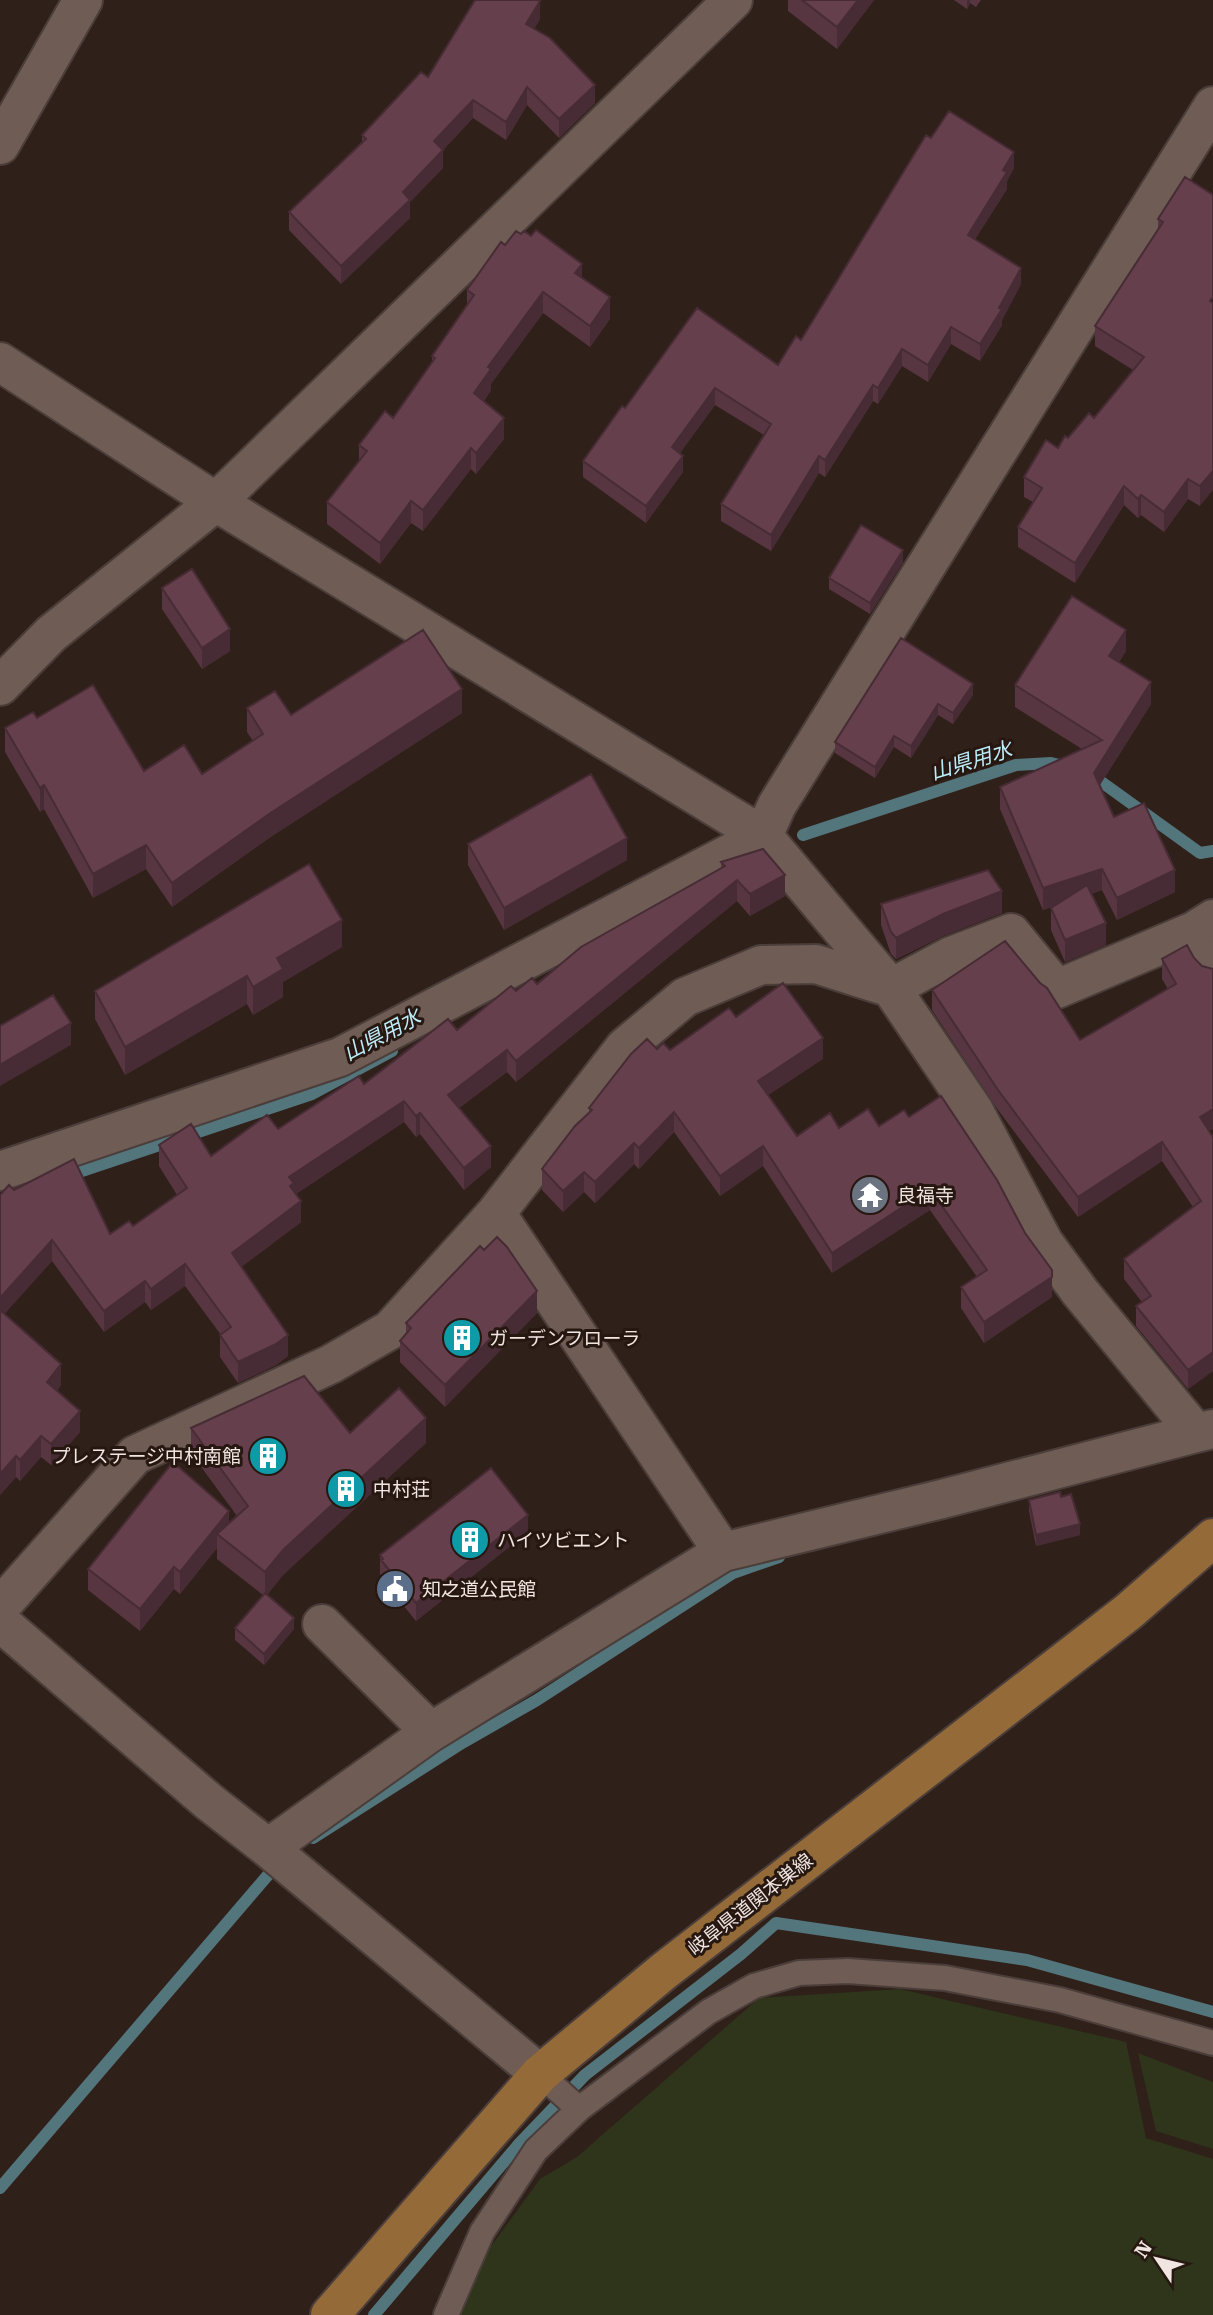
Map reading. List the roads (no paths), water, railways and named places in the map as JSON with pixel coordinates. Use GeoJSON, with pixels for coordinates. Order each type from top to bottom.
{"type":"FeatureCollection","features":[{"type":"Feature","properties":{"kind":"main road","name":"岐阜県道関本巣線"},"geometry":{"type":"LineString","coordinates":[[330,2315],[540,2074],[664,1971],[1128,1612],[1213,1538]]}},
{"type":"Feature","properties":{"kind":"street"},"geometry":{"type":"LineString","coordinates":[[0,145],[83,0]]}},
{"type":"Feature","properties":{"kind":"street"},"geometry":{"type":"LineString","coordinates":[[0,687],[51,634],[216,502],[733,0]]}},
{"type":"Feature","properties":{"kind":"street"},"geometry":{"type":"LineString","coordinates":[[0,1171],[340,1057],[763,836],[777,805],[1202,149],[1213,106]]}},
{"type":"Feature","properties":{"kind":"street"},"geometry":{"type":"LineString","coordinates":[[0,362],[216,502],[763,836],[891,988],[974,1111],[1044,1242],[1080,1292],[1205,1431],[955,1496],[723,1552],[431,1732],[268,1848]]}},
{"type":"Feature","properties":{"kind":"street"},"geometry":{"type":"LineString","coordinates":[[0,1607],[135,1455],[331,1364],[390,1330],[496,1213],[625,1047],[685,998],[761,964],[816,964],[891,988],[951,956],[1011,933],[1057,989],[1204,925],[1213,967]]}},
{"type":"Feature","properties":{"kind":"street"},"geometry":{"type":"LineString","coordinates":[[496,1213],[723,1552]]}},
{"type":"Feature","properties":{"kind":"street"},"geometry":{"type":"LineString","coordinates":[[0,1622],[208,1801],[540,2074]]}},
{"type":"Feature","properties":{"kind":"street"},"geometry":{"type":"LineString","coordinates":[[322,1624],[431,1732]]}},
{"type":"Feature","properties":{"kind":"lane"},"geometry":{"type":"LineString","coordinates":[[446,2315],[482,2232],[536,2150],[579,2109],[708,2012],[754,1986],[799,1973],[848,1971],[945,1978],[1060,2000],[1213,2043]]}},
{"type":"Feature","properties":{"kind":"lane"},"geometry":{"type":"LineString","coordinates":[[540,2074],[579,2109]]}},
{"type":"Feature","properties":{"kind":"waterway","name":"山県用水"},"geometry":{"type":"LineString","coordinates":[[803,835],[1016,765],[1051,763],[1068,767]]}},
{"type":"Feature","properties":{"kind":"waterway","name":"山県用水"},"geometry":{"type":"LineString","coordinates":[[1089,773],[1200,853],[1213,851]]}},
{"type":"Feature","properties":{"kind":"waterway","name":"山県用水"},"geometry":{"type":"LineString","coordinates":[[67,1176],[312,1094],[392,1051]]}},
{"type":"Feature","properties":{"kind":"waterway"},"geometry":{"type":"LineString","coordinates":[[313,1838],[462,1743],[537,1700],[733,1573],[779,1557]]}},
{"type":"Feature","properties":{"kind":"waterway"},"geometry":{"type":"LineString","coordinates":[[0,2188],[268,1875]]}},
{"type":"Feature","properties":{"kind":"waterway"},"geometry":{"type":"LineString","coordinates":[[374,2315],[519,2144],[585,2075],[741,1954],[776,1923],[1027,1960],[1213,2012]]}},
{"type":"Feature","properties":{"kind":"place","name":"良福寺"},"geometry":{"type":"Point","coordinates":[870,1195]}},
{"type":"Feature","properties":{"kind":"place","name":"ガーデンフローラ"},"geometry":{"type":"Point","coordinates":[462,1338]}},
{"type":"Feature","properties":{"kind":"place","name":"プレステージ中村南館"},"geometry":{"type":"Point","coordinates":[268,1456]}},
{"type":"Feature","properties":{"kind":"place","name":"中村荘"},"geometry":{"type":"Point","coordinates":[346,1489]}},
{"type":"Feature","properties":{"kind":"place","name":"ハイツビエント"},"geometry":{"type":"Point","coordinates":[470,1540]}},
{"type":"Feature","properties":{"kind":"place","name":"知之道公民館"},"geometry":{"type":"Point","coordinates":[395,1589]}}]}
